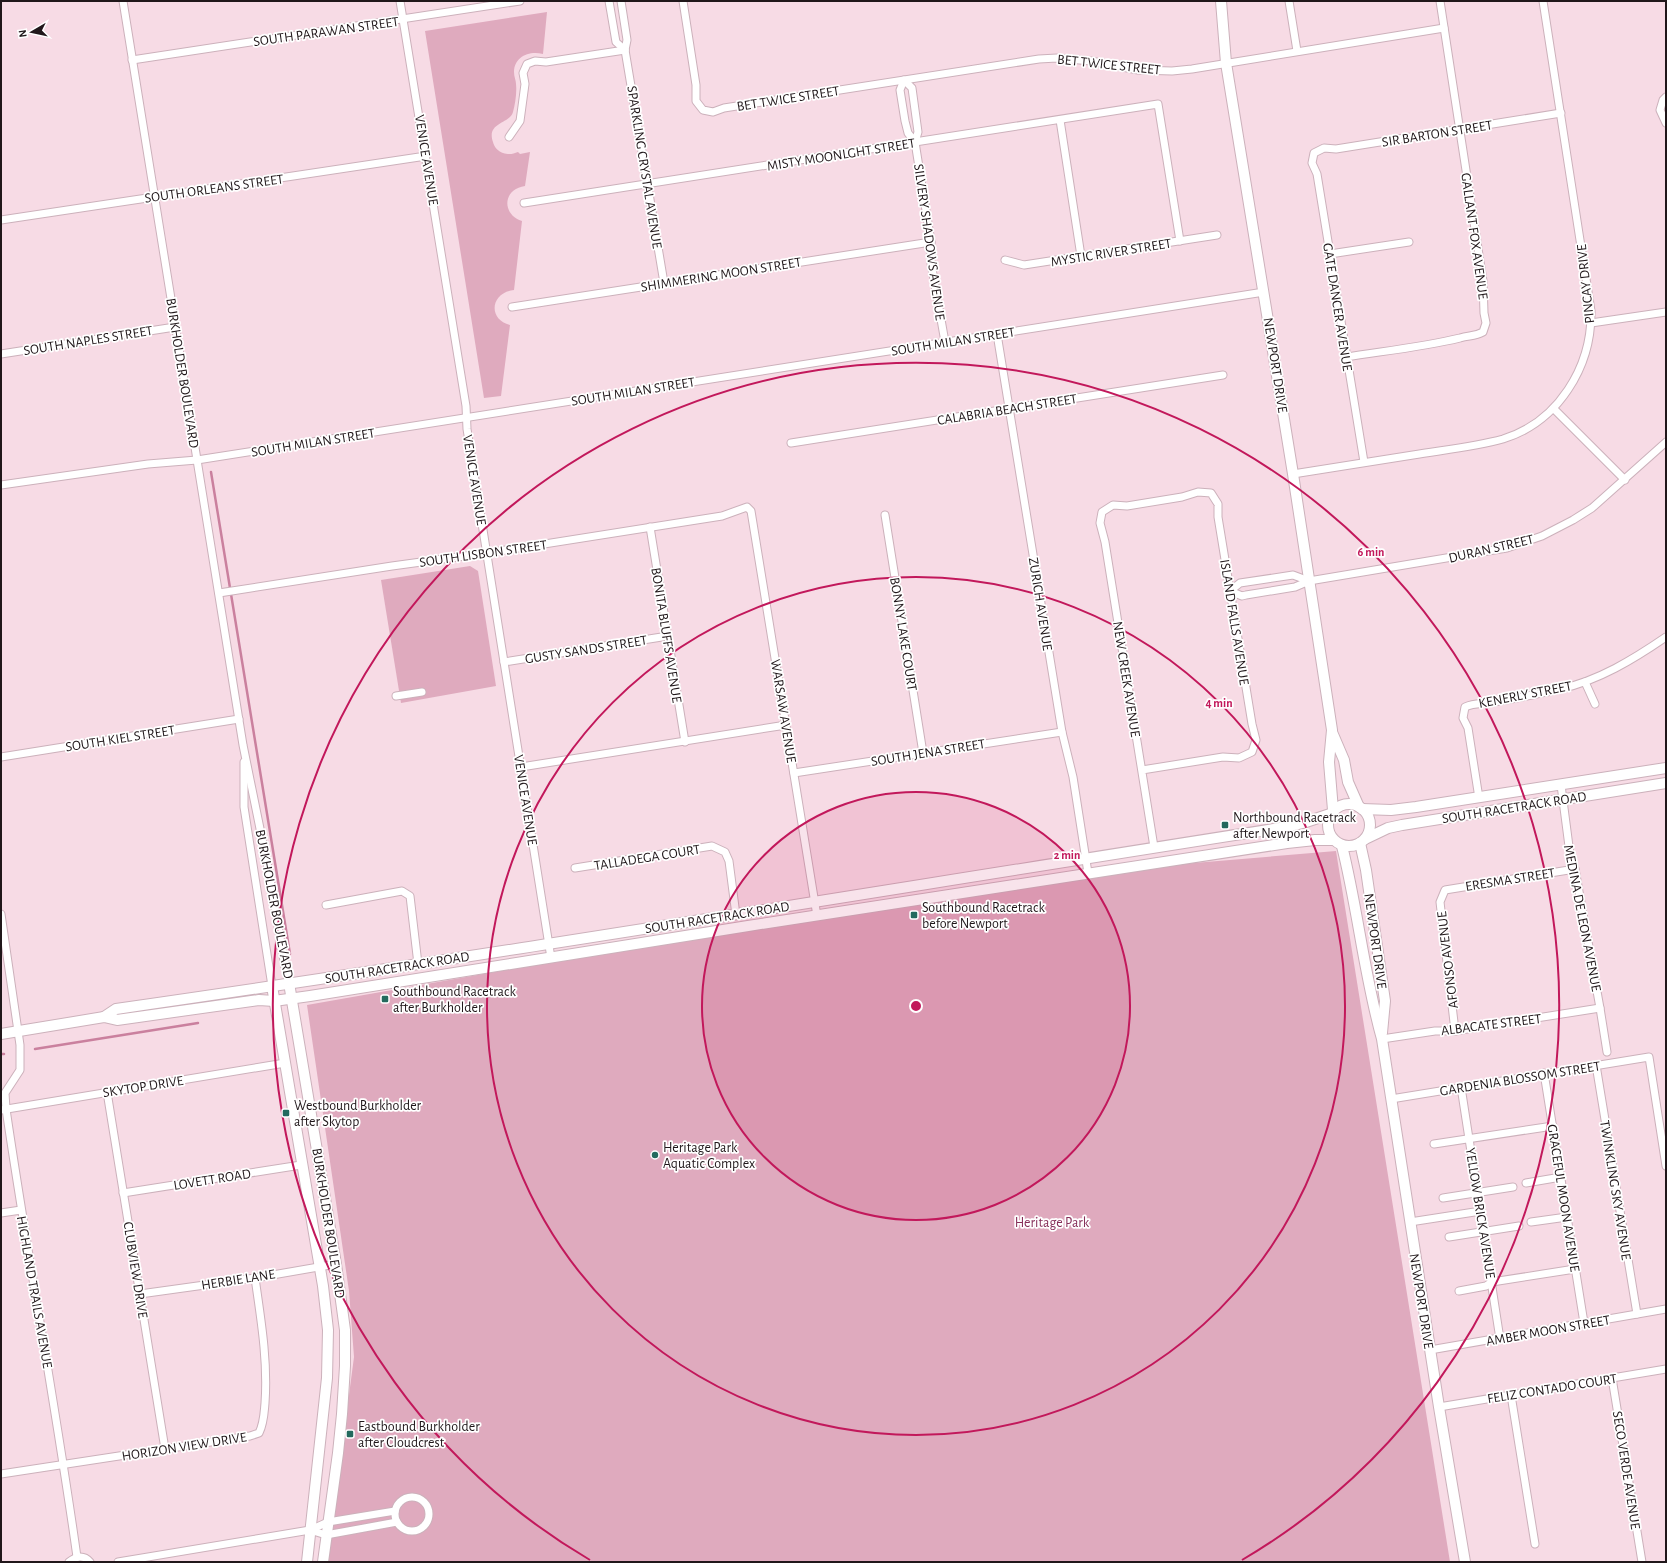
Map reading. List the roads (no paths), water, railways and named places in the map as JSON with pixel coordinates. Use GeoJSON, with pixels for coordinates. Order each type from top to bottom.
{"type":"FeatureCollection","features":[{"type":"Feature","properties":{"kind":"main road","name":"NEWPORT DRIVE"},"geometry":{"type":"LineString","coordinates":[[1220,1],[1226,63],[1293,474],[1332,730],[1344,760],[1348,782],[1361,808]]}},
{"type":"Feature","properties":{"kind":"main road","name":"NEWPORT DRIVE"},"geometry":{"type":"LineString","coordinates":[[1332,730],[1329,762],[1332,812]]}},
{"type":"Feature","properties":{"kind":"main road","name":"SOUTH RACETRACK ROAD"},"geometry":{"type":"LineString","coordinates":[[1361,808],[1392,810],[1479,798],[1666,768]]}},
{"type":"Feature","properties":{"kind":"main road","name":"SOUTH RACETRACK ROAD"},"geometry":{"type":"LineString","coordinates":[[1363,841],[1388,828],[1402,825],[1666,783]]}},
{"type":"Feature","properties":{"kind":"main road"},"geometry":{"type":"LineString","coordinates":[[1345,804],[1361,808],[1368,816],[1370,822],[1369,832],[1363,841],[1352,846],[1338,843],[1327,828],[1327,823],[1332,812],[1345,804]]}},
{"type":"Feature","properties":{"kind":"main road","name":"SOUTH RACETRACK ROAD"},"geometry":{"type":"LineString","coordinates":[[104,1017],[116,1009],[736,915],[1086,857],[1286,827],[1304,823],[1332,812]]}},
{"type":"Feature","properties":{"kind":"main road","name":"SOUTH RACETRACK ROAD"},"geometry":{"type":"LineString","coordinates":[[1,1034],[104,1017],[117,1020],[259,1000],[274,1001],[292,999],[1287,843],[1315,840],[1338,843]]}},
{"type":"Feature","properties":{"kind":"main road","name":"NEWPORT DRIVE"},"geometry":{"type":"LineString","coordinates":[[1363,841],[1385,1001],[1382,1039]]}},
{"type":"Feature","properties":{"kind":"main road","name":"NEWPORT DRIVE"},"geometry":{"type":"LineString","coordinates":[[1338,843],[1349,874],[1372,1004],[1382,1039],[1438,1407],[1465,1562]]}},
{"type":"Feature","properties":{"kind":"main road","name":"BURKHOLDER BOULEVARD"},"geometry":{"type":"LineString","coordinates":[[289,983],[336,1264],[345,1330],[345,1366],[338,1453],[323,1562]]}},
{"type":"Feature","properties":{"kind":"main road","name":"BURKHOLDER BOULEVARD"},"geometry":{"type":"LineString","coordinates":[[272,986],[326,1307],[328,1354],[306,1562]]}},
{"type":"Feature","properties":{"kind":"street","name":"BURKHOLDER BOULEVARD"},"geometry":{"type":"LineString","coordinates":[[123,1],[243,745],[268,866],[289,983]]}},
{"type":"Feature","properties":{"kind":"street","name":"VENICE AVENUE"},"geometry":{"type":"LineString","coordinates":[[400,1],[465,398],[466,429],[551,958]]}},
{"type":"Feature","properties":{"kind":"street","name":"SOUTH PARAWAN STREET"},"geometry":{"type":"LineString","coordinates":[[132,60],[520,1]]}},
{"type":"Feature","properties":{"kind":"street","name":"SPARKLING CRYSTAL AVENUE"},"geometry":{"type":"LineString","coordinates":[[609,1],[616,42],[625,50]]}},
{"type":"Feature","properties":{"kind":"street","name":"SPARKLING CRYSTAL AVENUE"},"geometry":{"type":"LineString","coordinates":[[621,1],[627,40],[625,50],[664,283]]}},
{"type":"Feature","properties":{"kind":"street","name":"BET TWICE STREET"},"geometry":{"type":"LineString","coordinates":[[683,1],[696,85],[696,101],[703,110],[713,112],[724,108],[1039,59],[1075,59],[1138,70],[1154,71],[1192,69],[1444,28]]}},
{"type":"Feature","properties":{"kind":"street"},"geometry":{"type":"LineString","coordinates":[[1289,1],[1297,51]]}},
{"type":"Feature","properties":{"kind":"street","name":"GALLANT FOX AVENUE"},"geometry":{"type":"LineString","coordinates":[[1346,358],[1436,344],[1474,336],[1483,332],[1486,323],[1484,312],[1483,281],[1440,1]]}},
{"type":"Feature","properties":{"kind":"street","name":"PINCAY DRIVE"},"geometry":{"type":"LineString","coordinates":[[1293,474],[1471,446],[1504,438],[1529,427],[1554,409],[1572,383],[1584,360],[1589,341],[1591,323],[1588,290],[1543,1]]}},
{"type":"Feature","properties":{"kind":"street"},"geometry":{"type":"LineString","coordinates":[[509,137],[520,121],[525,84],[523,73],[527,64],[535,61],[546,62],[625,50]]}},
{"type":"Feature","properties":{"kind":"street","name":"SILVERY SHADOWS AVENUE"},"geometry":{"type":"LineString","coordinates":[[915,142],[908,133],[905,122],[900,90],[904,80],[912,88],[918,132],[915,142],[931,242],[931,263],[944,342]]}},
{"type":"Feature","properties":{"kind":"street"},"geometry":{"type":"LineString","coordinates":[[1664,98],[1660,110],[1666,123]]}},
{"type":"Feature","properties":{"kind":"street","name":"MISTY MOONLGHT STREET"},"geometry":{"type":"LineString","coordinates":[[524,203],[1158,104],[1180,241]]}},
{"type":"Feature","properties":{"kind":"street","name":"SIR BARTON STREET"},"geometry":{"type":"LineString","coordinates":[[1314,153],[1324,148],[1336,149],[1561,113]]}},
{"type":"Feature","properties":{"kind":"street"},"geometry":{"type":"LineString","coordinates":[[1060,120],[1081,256]]}},
{"type":"Feature","properties":{"kind":"street","name":"GATE DANCER AVENUE"},"geometry":{"type":"LineString","coordinates":[[1314,153],[1312,163],[1317,174],[1364,462]]}},
{"type":"Feature","properties":{"kind":"street","name":"SOUTH ORLEANS STREET"},"geometry":{"type":"LineString","coordinates":[[1,220],[426,156]]}},
{"type":"Feature","properties":{"kind":"street","name":"MYSTIC RIVER STREET"},"geometry":{"type":"LineString","coordinates":[[1006,260],[1024,265],[1217,235]]}},
{"type":"Feature","properties":{"kind":"street","name":"SHIMMERING MOON STREET"},"geometry":{"type":"LineString","coordinates":[[512,307],[931,242]]}},
{"type":"Feature","properties":{"kind":"street"},"geometry":{"type":"LineString","coordinates":[[1330,254],[1409,242]]}},
{"type":"Feature","properties":{"kind":"street","name":"SOUTH MILAN STREET"},"geometry":{"type":"LineString","coordinates":[[1,485],[148,464],[197,460],[1264,292]]}},
{"type":"Feature","properties":{"kind":"street"},"geometry":{"type":"LineString","coordinates":[[1591,323],[1666,312]]}},
{"type":"Feature","properties":{"kind":"street","name":"SOUTH NAPLES STREET"},"geometry":{"type":"LineString","coordinates":[[1,354],[175,327]]}},
{"type":"Feature","properties":{"kind":"street","name":"ZURICH AVENUE"},"geometry":{"type":"LineString","coordinates":[[997,334],[1062,732],[1073,777],[1088,873]]}},
{"type":"Feature","properties":{"kind":"street","name":"CALABRIA BEACH STREET"},"geometry":{"type":"LineString","coordinates":[[791,443],[1224,375]]}},
{"type":"Feature","properties":{"kind":"street"},"geometry":{"type":"LineString","coordinates":[[1554,409],[1625,480]]}},
{"type":"Feature","properties":{"kind":"street","name":"DURAN STREET"},"geometry":{"type":"LineString","coordinates":[[1230,591],[1242,596],[1295,587],[1309,581],[1482,552],[1524,543],[1542,536],[1592,508],[1666,442]]}},
{"type":"Feature","properties":{"kind":"street","name":"NEW CREEK AVENUE"},"geometry":{"type":"LineString","coordinates":[[1154,847],[1105,542],[1100,523],[1102,512],[1113,505],[1127,506],[1182,498],[1198,492],[1211,493]]}},
{"type":"Feature","properties":{"kind":"street","name":"ISLAND FALLS AVENUE"},"geometry":{"type":"LineString","coordinates":[[1142,770],[1223,757],[1239,758],[1252,752],[1256,740],[1252,724],[1218,517],[1218,504],[1211,493]]}},
{"type":"Feature","properties":{"kind":"street","name":"SOUTH LISBON STREET"},"geometry":{"type":"LineString","coordinates":[[219,593],[650,528],[722,516],[747,508]]}},
{"type":"Feature","properties":{"kind":"street","name":"WARSAW AVENUE"},"geometry":{"type":"LineString","coordinates":[[747,508],[751,511],[817,916]]}},
{"type":"Feature","properties":{"kind":"street","name":"BONNY LAKE COURT"},"geometry":{"type":"LineString","coordinates":[[885,515],[923,753]]}},
{"type":"Feature","properties":{"kind":"street","name":"BONITA BLUFFS AVENUE"},"geometry":{"type":"LineString","coordinates":[[650,528],[685,742]]}},
{"type":"Feature","properties":{"kind":"street"},"geometry":{"type":"LineString","coordinates":[[1230,591],[1240,583],[1293,575],[1309,581]]}},
{"type":"Feature","properties":{"kind":"street","name":"GUSTY SANDS STREET"},"geometry":{"type":"LineString","coordinates":[[504,662],[668,636]]}},
{"type":"Feature","properties":{"kind":"street","name":"KENERLY STREET"},"geometry":{"type":"LineString","coordinates":[[1479,798],[1468,728],[1463,718],[1465,707],[1474,703],[1487,703],[1585,682],[1612,670],[1666,637]]}},
{"type":"Feature","properties":{"kind":"street"},"geometry":{"type":"LineString","coordinates":[[1585,682],[1595,704]]}},
{"type":"Feature","properties":{"kind":"street"},"geometry":{"type":"LineString","coordinates":[[396,696],[422,692]]}},
{"type":"Feature","properties":{"kind":"street","name":"SOUTH KIEL STREET"},"geometry":{"type":"LineString","coordinates":[[1,757],[239,719]]}},
{"type":"Feature","properties":{"kind":"street"},"geometry":{"type":"LineString","coordinates":[[521,767],[786,725]]}},
{"type":"Feature","properties":{"kind":"street","name":"SOUTH JENA STREET"},"geometry":{"type":"LineString","coordinates":[[794,773],[1062,732]]}},
{"type":"Feature","properties":{"kind":"street","name":"BURKHOLDER BOULEVARD"},"geometry":{"type":"LineString","coordinates":[[243,745],[244,807],[272,986]]}},
{"type":"Feature","properties":{"kind":"street","name":"MEDINA DE LEON AVENUE"},"geometry":{"type":"LineString","coordinates":[[1560,785],[1570,854],[1575,869],[1607,1052]]}},
{"type":"Feature","properties":{"kind":"street","name":"TALLADEGA COURT"},"geometry":{"type":"LineString","coordinates":[[575,868],[712,846],[725,852],[729,860],[736,915]]}},
{"type":"Feature","properties":{"kind":"street","name":"ERESMA STREET"},"geometry":{"type":"LineString","coordinates":[[1445,890],[1575,869]]}},
{"type":"Feature","properties":{"kind":"street","name":"AFONSO AVENUE"},"geometry":{"type":"LineString","coordinates":[[1445,890],[1440,902],[1455,1031]]}},
{"type":"Feature","properties":{"kind":"street"},"geometry":{"type":"LineString","coordinates":[[326,905],[402,891],[410,896],[418,964]]}},
{"type":"Feature","properties":{"kind":"street","name":"HIGHLAND TRAILS AVENUE"},"geometry":{"type":"LineString","coordinates":[[1,914],[19,1031],[20,1070],[5,1093],[4,1109],[64,1465],[77,1557]]}},
{"type":"Feature","properties":{"kind":"street","name":"ALBACATE STREET"},"geometry":{"type":"LineString","coordinates":[[1382,1039],[1435,1031],[1455,1031],[1600,1008]]}},
{"type":"Feature","properties":{"kind":"street","name":"GARDENIA BLOSSOM STREET"},"geometry":{"type":"LineString","coordinates":[[1391,1099],[1649,1057],[1666,1166]]}},
{"type":"Feature","properties":{"kind":"street","name":"SKYTOP DRIVE"},"geometry":{"type":"LineString","coordinates":[[4,1109],[285,1063]]}},
{"type":"Feature","properties":{"kind":"street","name":"TWINKLING SKY AVENUE"},"geometry":{"type":"LineString","coordinates":[[1596,1065],[1637,1314]]}},
{"type":"Feature","properties":{"kind":"street","name":"GRACEFUL MOON AVENUE"},"geometry":{"type":"LineString","coordinates":[[1544,1073],[1584,1323]]}},
{"type":"Feature","properties":{"kind":"street","name":"YELLOW BRICK AVENUE"},"geometry":{"type":"LineString","coordinates":[[1461,1087],[1500,1339]]}},
{"type":"Feature","properties":{"kind":"street","name":"CLUBVIEW DRIVE"},"geometry":{"type":"LineString","coordinates":[[107,1092],[165,1448]]}},
{"type":"Feature","properties":{"kind":"street"},"geometry":{"type":"LineString","coordinates":[[1434,1144],[1553,1126]]}},
{"type":"Feature","properties":{"kind":"street","name":"LOVETT ROAD"},"geometry":{"type":"LineString","coordinates":[[123,1193],[301,1165]]}},
{"type":"Feature","properties":{"kind":"street"},"geometry":{"type":"LineString","coordinates":[[1526,1183],[1561,1178]]}},
{"type":"Feature","properties":{"kind":"street"},"geometry":{"type":"LineString","coordinates":[[1443,1198],[1513,1187]]}},
{"type":"Feature","properties":{"kind":"street"},"geometry":{"type":"LineString","coordinates":[[1,1213],[21,1210]]}},
{"type":"Feature","properties":{"kind":"street"},"geometry":{"type":"LineString","coordinates":[[1410,1222],[1480,1212]]}},
{"type":"Feature","properties":{"kind":"street"},"geometry":{"type":"LineString","coordinates":[[1531,1222],[1567,1217]]}},
{"type":"Feature","properties":{"kind":"street"},"geometry":{"type":"LineString","coordinates":[[1449,1237],[1519,1226]]}},
{"type":"Feature","properties":{"kind":"street","name":"HERBIE LANE"},"geometry":{"type":"LineString","coordinates":[[140,1294],[255,1278],[336,1264]]}},
{"type":"Feature","properties":{"kind":"street"},"geometry":{"type":"LineString","coordinates":[[1459,1291],[1486,1286],[1492,1282],[1575,1269]]}},
{"type":"Feature","properties":{"kind":"street","name":"HORIZON VIEW DRIVE"},"geometry":{"type":"LineString","coordinates":[[1,1474],[250,1436],[259,1433],[263,1425],[266,1392],[265,1350],[255,1278]]}},
{"type":"Feature","properties":{"kind":"street","name":"AMBER MOON STREET"},"geometry":{"type":"LineString","coordinates":[[1430,1350],[1666,1309]]}},
{"type":"Feature","properties":{"kind":"street","name":"FELIZ CONTADO COURT"},"geometry":{"type":"LineString","coordinates":[[1438,1407],[1666,1369]]}},
{"type":"Feature","properties":{"kind":"street","name":"SECO VERDE AVENUE"},"geometry":{"type":"LineString","coordinates":[[1612,1378],[1642,1562]]}},
{"type":"Feature","properties":{"kind":"street"},"geometry":{"type":"LineString","coordinates":[[1511,1395],[1535,1544]]}},
{"type":"Feature","properties":{"kind":"street"},"geometry":{"type":"LineString","coordinates":[[413,1497],[426,1503],[429,1513],[427,1522],[416,1531],[405,1530],[397,1522],[395,1511],[403,1499],[413,1497]]}},
{"type":"Feature","properties":{"kind":"street"},"geometry":{"type":"LineString","coordinates":[[118,1562],[310,1530],[328,1522],[395,1511]]}},
{"type":"Feature","properties":{"kind":"street"},"geometry":{"type":"LineString","coordinates":[[310,1530],[326,1535],[397,1522]]}},
{"type":"Feature","properties":{"kind":"street"},"geometry":{"type":"LineString","coordinates":[[69,1562],[77,1557],[83,1557],[90,1562]]}},
{"type":"Feature","properties":{"kind":"waterway"},"geometry":{"type":"LineString","coordinates":[[211,472],[290,954]]}},
{"type":"Feature","properties":{"kind":"waterway"},"geometry":{"type":"LineString","coordinates":[[35,1049],[198,1023]]}},
{"type":"Feature","properties":{"kind":"place","name":"Northbound Racetrack after Newport"},"geometry":{"type":"Point","coordinates":[1225,825]}},
{"type":"Feature","properties":{"kind":"place","name":"Southbound Racetrack before Newport"},"geometry":{"type":"Point","coordinates":[914,915]}},
{"type":"Feature","properties":{"kind":"place","name":"Southbound Racetrack after Burkholder"},"geometry":{"type":"Point","coordinates":[385,999]}},
{"type":"Feature","properties":{"kind":"place","name":"Westbound Burkholder after Skytop"},"geometry":{"type":"Point","coordinates":[286,1113]}},
{"type":"Feature","properties":{"kind":"place","name":"Heritage Park Aquatic Complex"},"geometry":{"type":"Point","coordinates":[655,1155]}},
{"type":"Feature","properties":{"kind":"place","name":"Eastbound Burkholder after Cloudcrest"},"geometry":{"type":"Point","coordinates":[350,1434]}},
{"type":"Feature","properties":{"kind":"park label","name":"Heritage Park"},"geometry":{"type":"Point","coordinates":[1052,1222]}}]}
